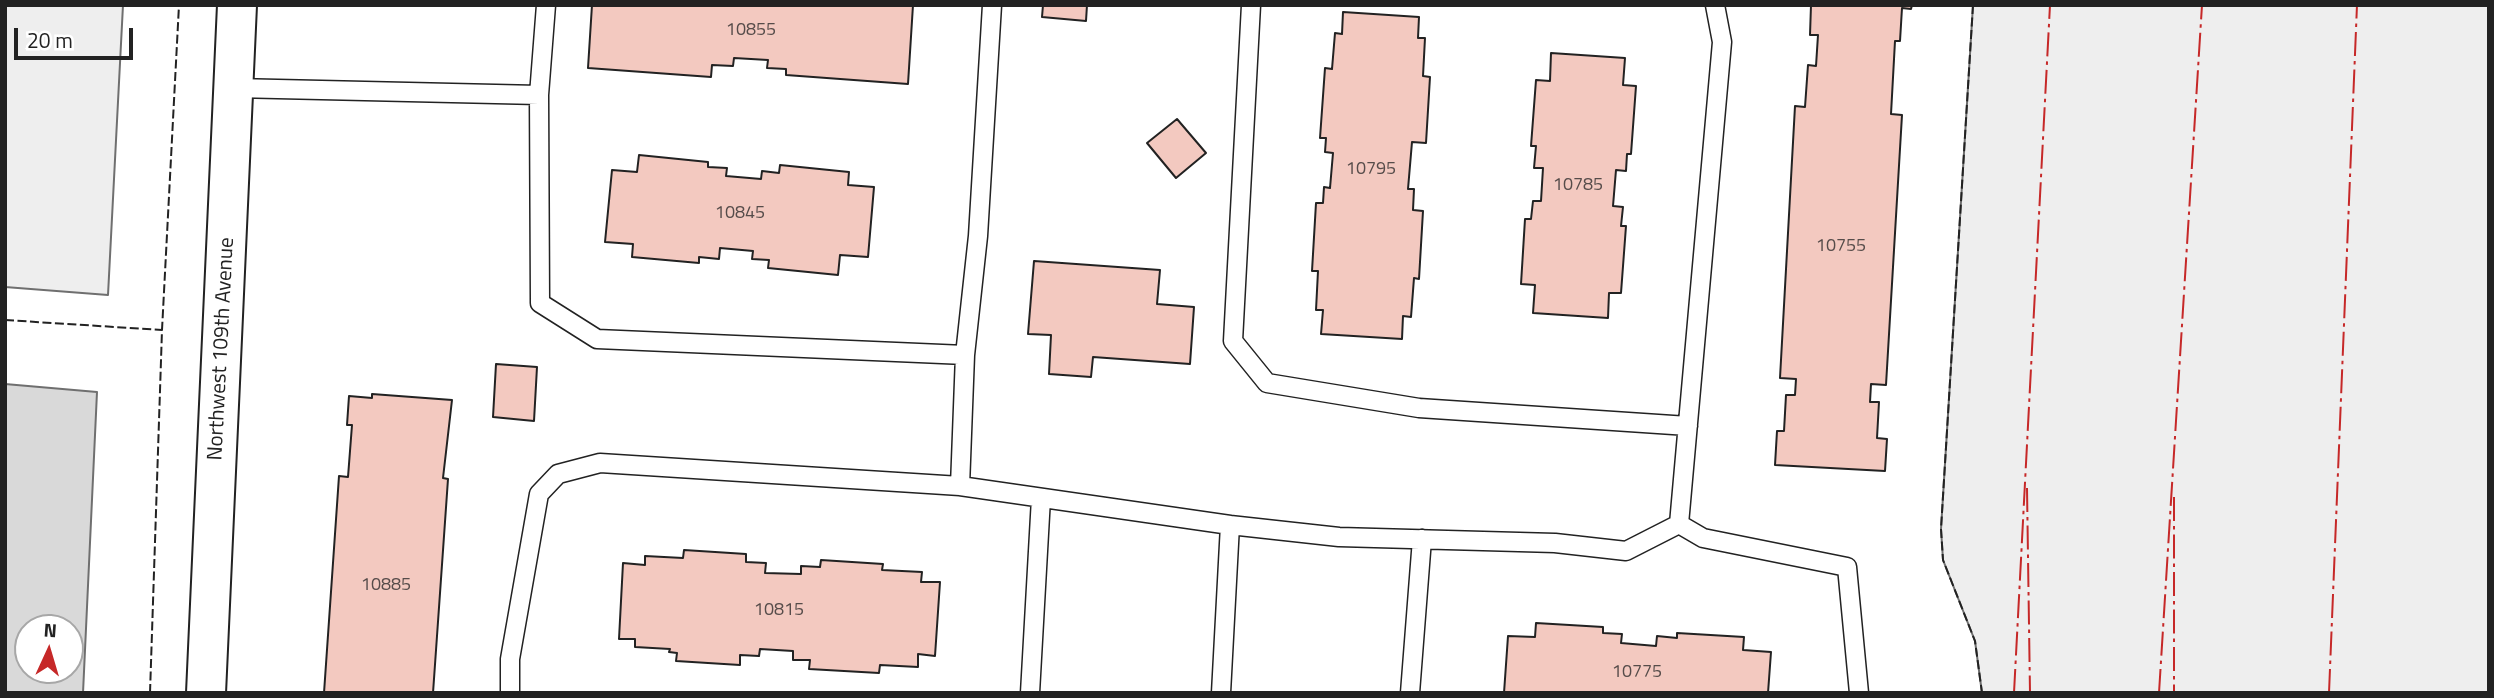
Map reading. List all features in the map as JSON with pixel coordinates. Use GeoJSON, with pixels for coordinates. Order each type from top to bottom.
{"type":"FeatureCollection","features":[{"type":"Feature","properties":{"kind":"street","name":"Northwest 109th Avenue"},"geometry":{"type":"LineString","coordinates":[[206,693],[237,5]]}},
{"type":"Feature","properties":{"kind":"lane"},"geometry":{"type":"LineString","coordinates":[[546,5],[539,92],[540,303],[597,339],[965,355]]}},
{"type":"Feature","properties":{"kind":"lane"},"geometry":{"type":"LineString","coordinates":[[960,486],[965,355],[978,236],[992,5]]}},
{"type":"Feature","properties":{"kind":"lane"},"geometry":{"type":"LineString","coordinates":[[1251,5],[1233,341],[1267,383],[1419,408],[1688,426]]}},
{"type":"Feature","properties":{"kind":"lane"},"geometry":{"type":"LineString","coordinates":[[1679,523],[1722,42],[1715,5]]}},
{"type":"Feature","properties":{"kind":"lane"},"geometry":{"type":"LineString","coordinates":[[234,88],[539,95],[539,92]]}},
{"type":"Feature","properties":{"kind":"lane"},"geometry":{"type":"LineString","coordinates":[[510,693],[510,659],[539,494],[558,474],[600,463],[960,486],[1230,525],[1339,537],[1555,543],[1626,551],[1679,523]]}},
{"type":"Feature","properties":{"kind":"lane"},"geometry":{"type":"LineString","coordinates":[[1030,693],[1041,498]]}},
{"type":"Feature","properties":{"kind":"lane"},"geometry":{"type":"LineString","coordinates":[[1679,523],[1703,538],[1847,567],[1859,693]]}},
{"type":"Feature","properties":{"kind":"lane"},"geometry":{"type":"LineString","coordinates":[[1221,693],[1230,525]]}},
{"type":"Feature","properties":{"kind":"lane"},"geometry":{"type":"LineString","coordinates":[[1410,693],[1422,539]]}},
{"type":"Feature","properties":{"kind":"shaded area"},"geometry":{"type":"Polygon","coordinates":[[[5,5],[123,5],[108,295],[5,287],[5,5]]]}},
{"type":"Feature","properties":{"kind":"shaded area"},"geometry":{"type":"Polygon","coordinates":[[[1973,5],[2489,5],[2489,693],[1982,693],[1975,641],[1943,560],[1941,529],[1973,5]]]}},
{"type":"Feature","properties":{"kind":"shaded area"},"geometry":{"type":"Polygon","coordinates":[[[5,384],[97,392],[84,672],[84,614],[14,614],[14,684],[83,684],[83,693],[5,693],[5,384]]]}},
{"type":"Feature","properties":{"kind":"building"},"geometry":{"type":"Polygon","coordinates":[[[592,5],[913,5],[908,84],[786,75],[786,69],[767,68],[768,60],[734,58],[733,66],[712,65],[711,77],[588,68],[592,5]]]}},
{"type":"Feature","properties":{"kind":"building"},"geometry":{"type":"Polygon","coordinates":[[[1043,5],[1087,5],[1086,21],[1042,17],[1043,5]]]}},
{"type":"Feature","properties":{"kind":"building"},"geometry":{"type":"Polygon","coordinates":[[[1811,5],[1912,5],[1911,9],[1902,8],[1900,41],[1895,41],[1891,114],[1902,115],[1886,385],[1871,384],[1870,402],[1879,402],[1877,438],[1887,439],[1885,471],[1775,465],[1777,431],[1784,431],[1786,395],[1795,395],[1796,379],[1780,378],[1795,106],[1805,107],[1808,65],[1816,66],[1818,35],[1810,35],[1811,5]]]}},
{"type":"Feature","properties":{"kind":"building"},"geometry":{"type":"Polygon","coordinates":[[[1343,12],[1419,17],[1418,38],[1425,38],[1423,76],[1430,77],[1426,143],[1412,142],[1408,189],[1414,189],[1413,210],[1423,211],[1419,279],[1414,278],[1411,317],[1403,316],[1402,339],[1321,334],[1323,310],[1316,310],[1318,271],[1312,271],[1316,203],[1323,203],[1324,187],[1330,188],[1333,153],[1325,152],[1326,138],[1320,138],[1325,68],[1332,69],[1335,33],[1342,34],[1343,12]]]}},
{"type":"Feature","properties":{"kind":"building"},"geometry":{"type":"Polygon","coordinates":[[[1551,53],[1625,58],[1623,85],[1636,86],[1631,154],[1627,154],[1626,171],[1616,170],[1613,206],[1623,207],[1621,226],[1626,226],[1621,293],[1609,293],[1608,318],[1533,313],[1535,285],[1521,284],[1525,219],[1531,219],[1533,201],[1541,201],[1543,168],[1534,168],[1536,146],[1531,146],[1536,80],[1550,81],[1551,53]]]}},
{"type":"Feature","properties":{"kind":"building"},"geometry":{"type":"Polygon","coordinates":[[[1177,119],[1206,153],[1176,178],[1147,143],[1177,119]]]}},
{"type":"Feature","properties":{"kind":"building"},"geometry":{"type":"Polygon","coordinates":[[[639,155],[708,162],[708,167],[727,168],[726,176],[761,179],[762,171],[779,173],[780,165],[849,172],[848,185],[874,187],[868,257],[840,255],[838,275],[768,268],[769,260],[752,259],[753,251],[720,248],[719,259],[699,257],[699,263],[632,257],[633,244],[605,242],[612,170],[637,172],[639,155]]]}},
{"type":"Feature","properties":{"kind":"building"},"geometry":{"type":"Polygon","coordinates":[[[1034,261],[1160,270],[1157,304],[1194,307],[1190,364],[1093,357],[1091,377],[1049,374],[1051,335],[1028,334],[1034,261]]]}},
{"type":"Feature","properties":{"kind":"building"},"geometry":{"type":"Polygon","coordinates":[[[496,364],[537,367],[534,421],[493,417],[496,364]]]}},
{"type":"Feature","properties":{"kind":"building"},"geometry":{"type":"Polygon","coordinates":[[[372,394],[452,400],[443,478],[448,479],[433,693],[324,693],[339,476],[348,477],[352,425],[347,425],[349,396],[372,398],[372,394]]]}},
{"type":"Feature","properties":{"kind":"building"},"geometry":{"type":"Polygon","coordinates":[[[684,550],[746,554],[746,562],[766,563],[765,573],[801,574],[801,566],[820,567],[821,560],[883,564],[882,570],[922,572],[921,582],[940,582],[935,656],[918,654],[918,667],[880,665],[879,673],[809,669],[810,660],[793,660],[793,651],[760,649],[759,656],[740,655],[740,665],[676,661],[677,653],[669,652],[670,649],[635,647],[635,639],[619,639],[623,563],[645,565],[645,556],[683,558],[684,550]]]}},
{"type":"Feature","properties":{"kind":"building"},"geometry":{"type":"Polygon","coordinates":[[[1536,623],[1603,627],[1603,633],[1622,634],[1621,643],[1656,646],[1657,636],[1677,638],[1677,633],[1744,637],[1743,650],[1771,652],[1768,693],[1504,693],[1508,636],[1535,637],[1536,623]]]}},
{"type":"Feature","properties":{"kind":"fence"},"geometry":{"type":"LineString","coordinates":[[150,693],[162,330],[179,5]]}},
{"type":"Feature","properties":{"kind":"fence"},"geometry":{"type":"LineString","coordinates":[[1973,5],[1941,529],[1943,560],[1975,641],[1982,693]]}},
{"type":"Feature","properties":{"kind":"fence"},"geometry":{"type":"LineString","coordinates":[[5,320],[162,330]]}},
{"type":"Feature","properties":{"kind":"power"},"geometry":{"type":"LineString","coordinates":[[2014,693],[2050,5]]}},
{"type":"Feature","properties":{"kind":"power"},"geometry":{"type":"LineString","coordinates":[[2159,693],[2202,5]]}},
{"type":"Feature","properties":{"kind":"power"},"geometry":{"type":"LineString","coordinates":[[2329,693],[2357,5]]}},
{"type":"Feature","properties":{"kind":"power"},"geometry":{"type":"LineString","coordinates":[[2027,488],[2030,693]]}},
{"type":"Feature","properties":{"kind":"power"},"geometry":{"type":"LineString","coordinates":[[2174,497],[2174,693]]}}]}
